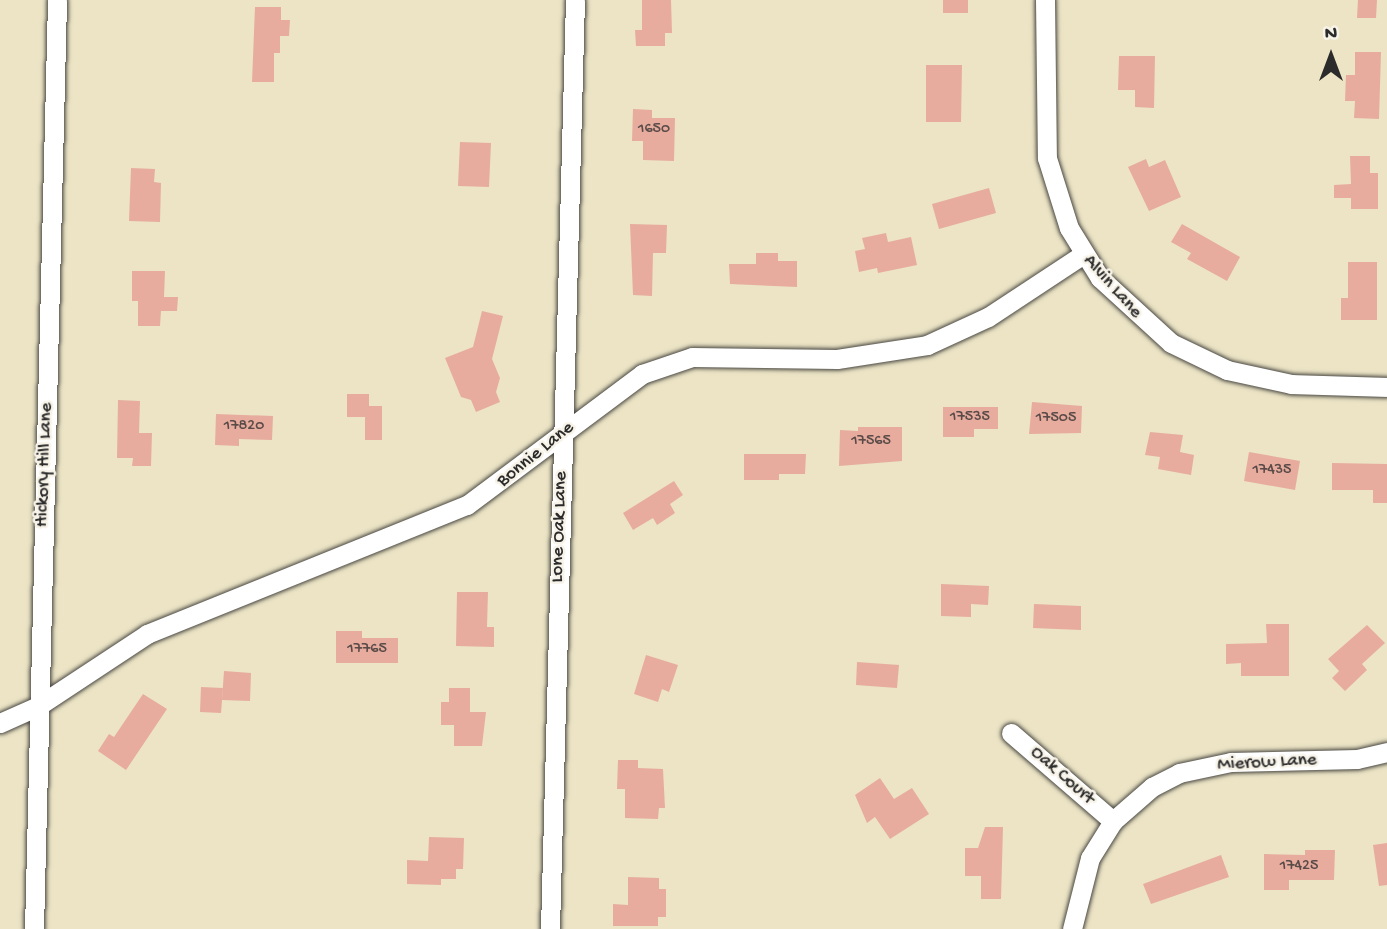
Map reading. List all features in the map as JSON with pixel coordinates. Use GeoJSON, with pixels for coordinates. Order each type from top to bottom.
{"type":"FeatureCollection","features":[{"type":"Feature","properties":{"kind":"street","name":"Hickory Hill Lane"},"geometry":{"type":"LineString","coordinates":[[34,929],[37,706],[57,0]]}},
{"type":"Feature","properties":{"kind":"street","name":"Lone Oak Lane"},"geometry":{"type":"LineString","coordinates":[[550,929],[575,0]]}},
{"type":"Feature","properties":{"kind":"street","name":"Alvin Lane"},"geometry":{"type":"LineString","coordinates":[[1045,0],[1046,158],[1060,207],[1082,255],[1146,324],[1203,360],[1227,370],[1292,384],[1387,387]]}},
{"type":"Feature","properties":{"kind":"street","name":"Bonnie Lane"},"geometry":{"type":"LineString","coordinates":[[0,723],[37,706],[147,634],[467,505],[494,489],[642,374],[692,357],[837,359],[927,345],[988,317],[1082,255]]}},
{"type":"Feature","properties":{"kind":"street","name":"Oak Court"},"geometry":{"type":"LineString","coordinates":[[1011,733],[1113,821]]}},
{"type":"Feature","properties":{"kind":"street","name":"Mierow Lane"},"geometry":{"type":"LineString","coordinates":[[1072,929],[1090,858],[1113,821],[1153,787],[1204,766],[1357,758],[1387,752]]}},
{"type":"Feature","properties":{"kind":"building"},"geometry":{"type":"Polygon","coordinates":[[[642,0],[671,0],[672,33],[665,33],[665,46],[636,46],[635,30],[642,30],[642,0]]]}},
{"type":"Feature","properties":{"kind":"building"},"geometry":{"type":"Polygon","coordinates":[[[943,0],[968,0],[968,13],[943,13],[943,0]]]}},
{"type":"Feature","properties":{"kind":"building"},"geometry":{"type":"Polygon","coordinates":[[[1358,0],[1377,0],[1376,18],[1357,18],[1358,0]]]}},
{"type":"Feature","properties":{"kind":"building"},"geometry":{"type":"Polygon","coordinates":[[[255,7],[281,7],[281,20],[290,20],[289,36],[280,36],[280,53],[274,53],[274,82],[252,82],[255,7]]]}},
{"type":"Feature","properties":{"kind":"building"},"geometry":{"type":"Polygon","coordinates":[[[1355,52],[1381,52],[1379,119],[1354,118],[1355,101],[1345,101],[1346,75],[1355,75],[1355,52]]]}},
{"type":"Feature","properties":{"kind":"building"},"geometry":{"type":"Polygon","coordinates":[[[1119,56],[1155,56],[1154,108],[1135,107],[1135,90],[1118,90],[1119,56]]]}},
{"type":"Feature","properties":{"kind":"building"},"geometry":{"type":"Polygon","coordinates":[[[926,65],[962,65],[961,122],[926,122],[926,65]]]}},
{"type":"Feature","properties":{"kind":"building"},"geometry":{"type":"Polygon","coordinates":[[[633,109],[652,110],[652,118],[675,118],[674,161],[643,160],[643,141],[632,141],[633,109]]]}},
{"type":"Feature","properties":{"kind":"building"},"geometry":{"type":"Polygon","coordinates":[[[460,142],[491,143],[489,187],[458,186],[460,142]]]}},
{"type":"Feature","properties":{"kind":"building"},"geometry":{"type":"Polygon","coordinates":[[[1350,156],[1370,156],[1370,173],[1378,173],[1378,209],[1351,209],[1351,198],[1334,198],[1334,185],[1351,184],[1350,156]]]}},
{"type":"Feature","properties":{"kind":"building"},"geometry":{"type":"Polygon","coordinates":[[[1146,159],[1149,167],[1165,160],[1181,197],[1149,211],[1128,167],[1146,159]]]}},
{"type":"Feature","properties":{"kind":"building"},"geometry":{"type":"Polygon","coordinates":[[[131,168],[155,169],[154,182],[161,183],[160,222],[129,221],[131,168]]]}},
{"type":"Feature","properties":{"kind":"building"},"geometry":{"type":"Polygon","coordinates":[[[989,188],[996,213],[939,229],[932,204],[989,188]]]}},
{"type":"Feature","properties":{"kind":"building"},"geometry":{"type":"Polygon","coordinates":[[[630,224],[667,225],[666,253],[653,253],[652,296],[633,295],[630,224]]]}},
{"type":"Feature","properties":{"kind":"building"},"geometry":{"type":"Polygon","coordinates":[[[1182,224],[1240,257],[1227,281],[1187,259],[1191,253],[1171,242],[1182,224]]]}},
{"type":"Feature","properties":{"kind":"building"},"geometry":{"type":"Polygon","coordinates":[[[886,233],[888,242],[911,237],[917,265],[878,273],[877,268],[859,272],[855,251],[865,249],[862,238],[886,233]]]}},
{"type":"Feature","properties":{"kind":"building"},"geometry":{"type":"Polygon","coordinates":[[[756,253],[778,253],[778,261],[797,261],[797,287],[730,284],[729,264],[756,264],[756,253]]]}},
{"type":"Feature","properties":{"kind":"building"},"geometry":{"type":"Polygon","coordinates":[[[1348,262],[1377,262],[1377,320],[1341,320],[1341,298],[1348,298],[1348,262]]]}},
{"type":"Feature","properties":{"kind":"building"},"geometry":{"type":"Polygon","coordinates":[[[132,271],[165,271],[164,297],[178,297],[177,311],[161,311],[160,326],[138,326],[138,301],[132,301],[132,271]]]}},
{"type":"Feature","properties":{"kind":"building"},"geometry":{"type":"Polygon","coordinates":[[[482,311],[503,316],[492,359],[500,378],[496,392],[500,402],[476,412],[471,400],[461,397],[445,358],[473,347],[482,311]]]}},
{"type":"Feature","properties":{"kind":"building"},"geometry":{"type":"Polygon","coordinates":[[[347,394],[369,394],[369,406],[382,406],[382,440],[365,440],[365,417],[347,417],[347,394]]]}},
{"type":"Feature","properties":{"kind":"building"},"geometry":{"type":"Polygon","coordinates":[[[118,400],[140,401],[139,433],[152,433],[151,466],[132,466],[133,458],[117,458],[118,400]]]}},
{"type":"Feature","properties":{"kind":"building"},"geometry":{"type":"Polygon","coordinates":[[[1032,402],[1082,406],[1081,433],[1029,434],[1032,402]]]}},
{"type":"Feature","properties":{"kind":"building"},"geometry":{"type":"Polygon","coordinates":[[[943,407],[998,407],[998,429],[974,429],[974,437],[943,437],[943,407]]]}},
{"type":"Feature","properties":{"kind":"building"},"geometry":{"type":"Polygon","coordinates":[[[216,414],[273,416],[272,440],[239,439],[239,446],[215,445],[216,414]]]}},
{"type":"Feature","properties":{"kind":"building"},"geometry":{"type":"Polygon","coordinates":[[[858,427],[902,427],[902,461],[839,466],[840,430],[858,431],[858,427]]]}},
{"type":"Feature","properties":{"kind":"building"},"geometry":{"type":"Polygon","coordinates":[[[1150,432],[1183,435],[1180,452],[1194,455],[1191,475],[1158,469],[1160,457],[1145,455],[1150,432]]]}},
{"type":"Feature","properties":{"kind":"building"},"geometry":{"type":"Polygon","coordinates":[[[1249,452],[1300,461],[1295,490],[1244,481],[1249,452]]]}},
{"type":"Feature","properties":{"kind":"building"},"geometry":{"type":"Polygon","coordinates":[[[744,454],[806,454],[805,474],[779,474],[779,480],[744,480],[744,454]]]}},
{"type":"Feature","properties":{"kind":"building"},"geometry":{"type":"Polygon","coordinates":[[[1332,463],[1387,464],[1387,503],[1373,503],[1373,490],[1332,490],[1332,463]]]}},
{"type":"Feature","properties":{"kind":"building"},"geometry":{"type":"Polygon","coordinates":[[[674,481],[683,495],[670,504],[675,513],[657,525],[653,518],[633,530],[623,513],[674,481]]]}},
{"type":"Feature","properties":{"kind":"building"},"geometry":{"type":"Polygon","coordinates":[[[941,584],[989,586],[988,605],[971,604],[971,617],[941,616],[941,584]]]}},
{"type":"Feature","properties":{"kind":"building"},"geometry":{"type":"Polygon","coordinates":[[[457,592],[488,592],[487,627],[494,627],[494,647],[456,646],[457,592]]]}},
{"type":"Feature","properties":{"kind":"building"},"geometry":{"type":"Polygon","coordinates":[[[1034,604],[1081,606],[1081,630],[1033,628],[1034,604]]]}},
{"type":"Feature","properties":{"kind":"building"},"geometry":{"type":"Polygon","coordinates":[[[1266,624],[1289,624],[1289,676],[1241,676],[1241,663],[1226,664],[1226,644],[1267,643],[1266,624]]]}},
{"type":"Feature","properties":{"kind":"building"},"geometry":{"type":"Polygon","coordinates":[[[1367,625],[1385,643],[1362,664],[1367,670],[1345,691],[1332,678],[1339,671],[1328,659],[1367,625]]]}},
{"type":"Feature","properties":{"kind":"building"},"geometry":{"type":"Polygon","coordinates":[[[336,631],[362,631],[362,638],[398,638],[398,663],[336,663],[336,631]]]}},
{"type":"Feature","properties":{"kind":"building"},"geometry":{"type":"Polygon","coordinates":[[[646,655],[678,665],[669,692],[662,689],[658,702],[634,694],[646,655]]]}},
{"type":"Feature","properties":{"kind":"building"},"geometry":{"type":"Polygon","coordinates":[[[857,662],[899,665],[897,688],[856,685],[857,662]]]}},
{"type":"Feature","properties":{"kind":"building"},"geometry":{"type":"Polygon","coordinates":[[[224,671],[251,673],[250,701],[222,700],[224,671]]]}},
{"type":"Feature","properties":{"kind":"building"},"geometry":{"type":"Polygon","coordinates":[[[201,687],[223,688],[221,713],[200,712],[201,687]]]}},
{"type":"Feature","properties":{"kind":"building"},"geometry":{"type":"Polygon","coordinates":[[[449,688],[470,688],[470,712],[486,712],[482,746],[454,746],[454,725],[441,725],[441,702],[449,702],[449,688]]]}},
{"type":"Feature","properties":{"kind":"building"},"geometry":{"type":"Polygon","coordinates":[[[143,694],[167,709],[126,770],[98,751],[109,734],[114,737],[143,694]]]}},
{"type":"Feature","properties":{"kind":"building"},"geometry":{"type":"Polygon","coordinates":[[[618,760],[638,760],[638,768],[663,769],[665,808],[659,808],[658,819],[625,818],[625,789],[617,789],[618,760]]]}},
{"type":"Feature","properties":{"kind":"building"},"geometry":{"type":"Polygon","coordinates":[[[880,778],[894,799],[912,788],[929,814],[890,839],[875,817],[867,823],[855,795],[880,778]]]}},
{"type":"Feature","properties":{"kind":"building"},"geometry":{"type":"Polygon","coordinates":[[[985,827],[1003,827],[1001,899],[981,899],[981,876],[965,876],[965,848],[978,848],[985,827]]]}},
{"type":"Feature","properties":{"kind":"building"},"geometry":{"type":"Polygon","coordinates":[[[429,837],[464,838],[463,869],[456,869],[456,879],[441,879],[441,885],[407,884],[407,860],[428,861],[429,837]]]}},
{"type":"Feature","properties":{"kind":"building"},"geometry":{"type":"Polygon","coordinates":[[[1387,843],[1387,885],[1379,886],[1373,845],[1387,843]]]}},
{"type":"Feature","properties":{"kind":"building"},"geometry":{"type":"Polygon","coordinates":[[[1305,850],[1335,850],[1334,880],[1289,880],[1289,890],[1264,890],[1264,854],[1305,855],[1305,850]]]}},
{"type":"Feature","properties":{"kind":"building"},"geometry":{"type":"Polygon","coordinates":[[[1221,855],[1229,877],[1151,904],[1143,884],[1221,855]]]}},
{"type":"Feature","properties":{"kind":"building"},"geometry":{"type":"Polygon","coordinates":[[[628,877],[659,878],[659,889],[666,889],[666,917],[658,917],[658,926],[613,926],[613,904],[628,905],[628,877]]]}}]}
